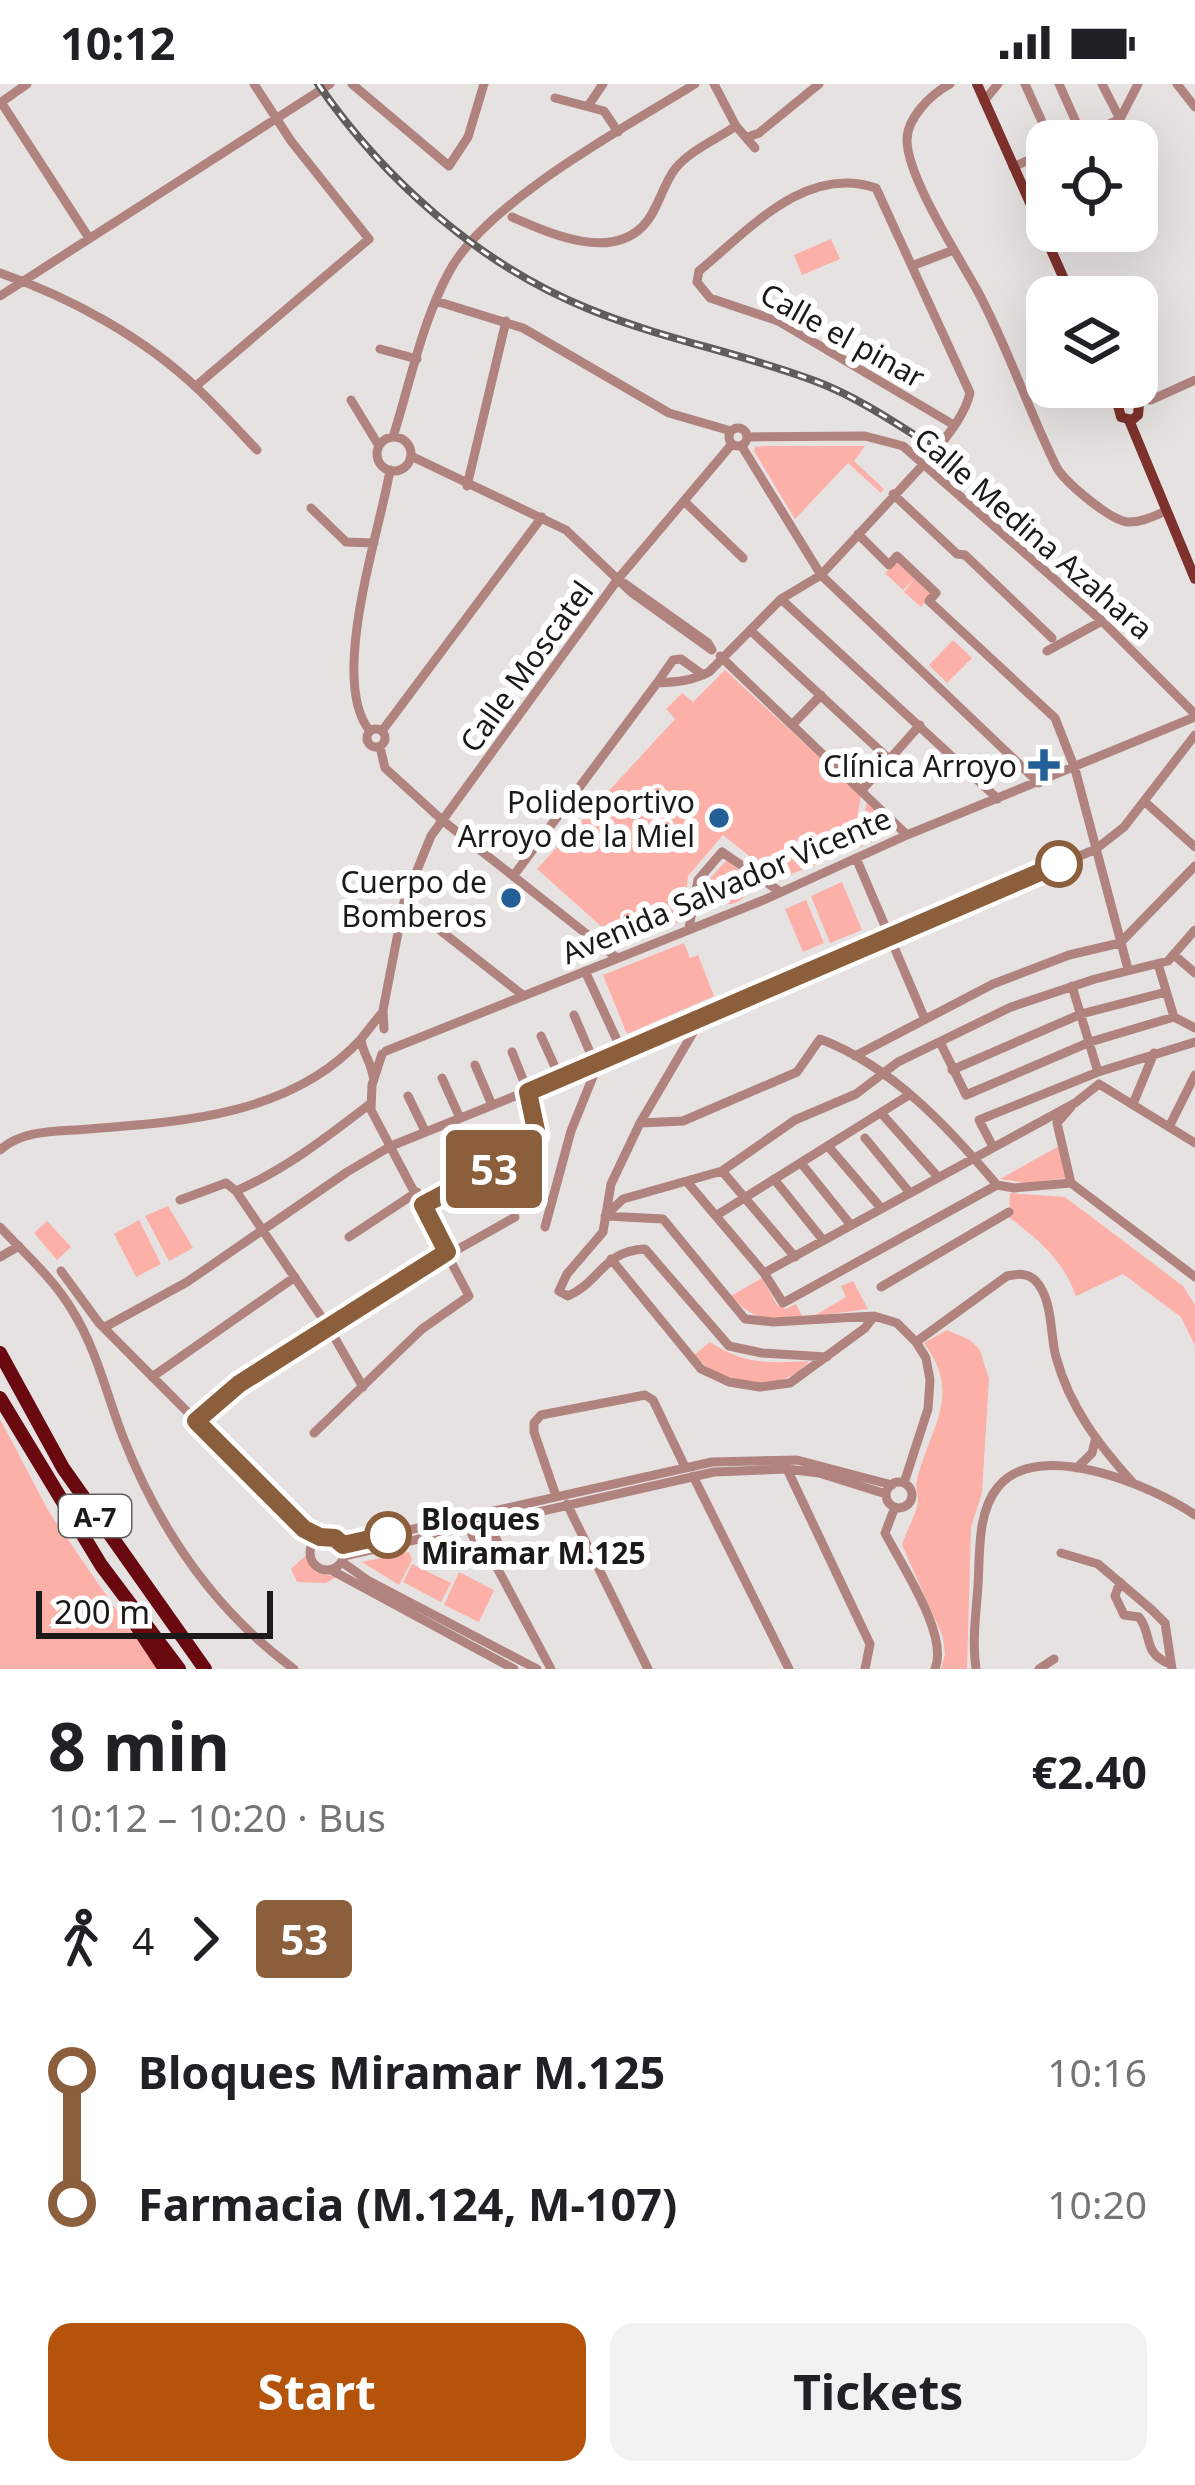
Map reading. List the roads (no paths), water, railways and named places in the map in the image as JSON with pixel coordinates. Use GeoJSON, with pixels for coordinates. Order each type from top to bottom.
{"type":"FeatureCollection","features":[{"type":"Feature","properties":{"kind":"highway","name":"A-7"},"geometry":{"type":"LineString","coordinates":[[0,1353],[64,1468],[205,1669]]}},
{"type":"Feature","properties":{"kind":"highway","name":"A-7"},"geometry":{"type":"LineString","coordinates":[[0,1398],[101,1565],[179,1669]]}},
{"type":"Feature","properties":{"kind":"highway"},"geometry":{"type":"LineString","coordinates":[[101,1565],[165,1669]]}},
{"type":"Feature","properties":{"kind":"main road"},"geometry":{"type":"LineString","coordinates":[[976,84],[1062,276]]}},
{"type":"Feature","properties":{"kind":"main road"},"geometry":{"type":"LineString","coordinates":[[1122,408],[1119,414],[1135,417]]}},
{"type":"Feature","properties":{"kind":"main road"},"geometry":{"type":"LineString","coordinates":[[1131,408],[1134,436],[1195,579]]}},
{"type":"Feature","properties":{"kind":"street"},"geometry":{"type":"LineString","coordinates":[[27,84],[1,103],[88,238]]}},
{"type":"Feature","properties":{"kind":"street"},"geometry":{"type":"LineString","coordinates":[[196,386],[369,239],[254,84]]}},
{"type":"Feature","properties":{"kind":"street"},"geometry":{"type":"LineString","coordinates":[[0,296],[330,84]]}},
{"type":"Feature","properties":{"kind":"street"},"geometry":{"type":"LineString","coordinates":[[352,84],[449,166],[468,137],[484,84]]}},
{"type":"Feature","properties":{"kind":"street"},"geometry":{"type":"LineString","coordinates":[[588,106],[603,84]]}},
{"type":"Feature","properties":{"kind":"street"},"geometry":{"type":"LineString","coordinates":[[379,446],[393,437],[450,268],[476,233],[506,207],[695,84]]}},
{"type":"Feature","properties":{"kind":"street"},"geometry":{"type":"LineString","coordinates":[[714,84],[736,126],[755,148]]}},
{"type":"Feature","properties":{"kind":"street"},"geometry":{"type":"LineString","coordinates":[[748,137],[819,84]]}},
{"type":"Feature","properties":{"kind":"street"},"geometry":{"type":"LineString","coordinates":[[950,84],[918,112],[906,135],[910,157],[951,250],[978,291],[1065,482],[1122,521],[1166,512]]}},
{"type":"Feature","properties":{"kind":"street"},"geometry":{"type":"LineString","coordinates":[[984,100],[998,84]]}},
{"type":"Feature","properties":{"kind":"street"},"geometry":{"type":"LineString","coordinates":[[1025,84],[1041,120]]}},
{"type":"Feature","properties":{"kind":"street"},"geometry":{"type":"LineString","coordinates":[[1059,84],[1075,120]]}},
{"type":"Feature","properties":{"kind":"street"},"geometry":{"type":"LineString","coordinates":[[1102,84],[1120,119]]}},
{"type":"Feature","properties":{"kind":"street"},"geometry":{"type":"LineString","coordinates":[[1120,119],[1138,84]]}},
{"type":"Feature","properties":{"kind":"street"},"geometry":{"type":"LineString","coordinates":[[1177,84],[1195,106]]}},
{"type":"Feature","properties":{"kind":"street"},"geometry":{"type":"LineString","coordinates":[[555,98],[611,117],[618,132]]}},
{"type":"Feature","properties":{"kind":"street"},"geometry":{"type":"LineString","coordinates":[[512,217],[586,241],[612,244],[644,226],[681,162],[736,126]]}},
{"type":"Feature","properties":{"kind":"street"},"geometry":{"type":"LineString","coordinates":[[1013,167],[1026,161]]}},
{"type":"Feature","properties":{"kind":"street","name":"Calle el pinar"},"geometry":{"type":"LineString","coordinates":[[865,184],[876,188],[914,266],[970,393],[954,425],[778,321],[710,298],[697,282],[699,271],[797,193],[811,187],[865,184]]}},
{"type":"Feature","properties":{"kind":"street"},"geometry":{"type":"LineString","coordinates":[[914,266],[951,250]]}},
{"type":"Feature","properties":{"kind":"street"},"geometry":{"type":"LineString","coordinates":[[0,273],[99,318],[196,386],[257,450]]}},
{"type":"Feature","properties":{"kind":"street"},"geometry":{"type":"LineString","coordinates":[[436,301],[506,321],[550,341],[669,413],[730,431],[820,575],[1039,783]]}},
{"type":"Feature","properties":{"kind":"street"},"geometry":{"type":"LineString","coordinates":[[467,486],[506,321]]}},
{"type":"Feature","properties":{"kind":"street"},"geometry":{"type":"LineString","coordinates":[[380,349],[417,359]]}},
{"type":"Feature","properties":{"kind":"street"},"geometry":{"type":"LineString","coordinates":[[1158,397],[1195,380]]}},
{"type":"Feature","properties":{"kind":"street"},"geometry":{"type":"LineString","coordinates":[[351,400],[379,446],[380,464],[389,470],[404,467],[411,456]]}},
{"type":"Feature","properties":{"kind":"street"},"geometry":{"type":"LineString","coordinates":[[1135,417],[1143,408]]}},
{"type":"Feature","properties":{"kind":"street"},"geometry":{"type":"LineString","coordinates":[[657,683],[703,676],[717,654],[751,630],[781,598],[820,575],[924,464],[954,425]]}},
{"type":"Feature","properties":{"kind":"street"},"geometry":{"type":"LineString","coordinates":[[393,437],[408,445],[411,456],[566,530],[618,579],[717,654],[907,835]]}},
{"type":"Feature","properties":{"kind":"street","name":"Calle Medina Azahara"},"geometry":{"type":"LineString","coordinates":[[740,442],[888,439],[924,464],[1102,621],[1195,716]]}},
{"type":"Feature","properties":{"kind":"street","name":"Calle Moscatel"},"geometry":{"type":"LineString","coordinates":[[382,1030],[404,902],[413,871],[442,820],[618,579],[740,442]]}},
{"type":"Feature","properties":{"kind":"street"},"geometry":{"type":"LineString","coordinates":[[376,731],[361,720],[353,665],[389,470]]}},
{"type":"Feature","properties":{"kind":"street"},"geometry":{"type":"LineString","coordinates":[[893,494],[1052,638]]}},
{"type":"Feature","properties":{"kind":"street"},"geometry":{"type":"LineString","coordinates":[[684,501],[742,558]]}},
{"type":"Feature","properties":{"kind":"street"},"geometry":{"type":"LineString","coordinates":[[310,508],[346,542],[374,542]]}},
{"type":"Feature","properties":{"kind":"street"},"geometry":{"type":"LineString","coordinates":[[542,517],[376,731],[366,736],[368,745],[380,747],[386,767],[442,820],[617,958]]}},
{"type":"Feature","properties":{"kind":"street"},"geometry":{"type":"LineString","coordinates":[[858,534],[890,565],[897,556],[936,593],[929,601],[1055,718],[1075,769],[1127,970]]}},
{"type":"Feature","properties":{"kind":"street"},"geometry":{"type":"LineString","coordinates":[[781,598],[998,799]]}},
{"type":"Feature","properties":{"kind":"street"},"geometry":{"type":"LineString","coordinates":[[1047,651],[1102,621]]}},
{"type":"Feature","properties":{"kind":"street"},"geometry":{"type":"LineString","coordinates":[[751,630],[889,759]]}},
{"type":"Feature","properties":{"kind":"street"},"geometry":{"type":"LineString","coordinates":[[514,875],[673,660],[681,659],[703,676]]}},
{"type":"Feature","properties":{"kind":"street"},"geometry":{"type":"LineString","coordinates":[[792,724],[821,695]]}},
{"type":"Feature","properties":{"kind":"street","name":"Avenida Salvador Vicente"},"geometry":{"type":"LineString","coordinates":[[330,1064],[409,1042],[1195,716]]}},
{"type":"Feature","properties":{"kind":"street"},"geometry":{"type":"LineString","coordinates":[[862,790],[920,724]]}},
{"type":"Feature","properties":{"kind":"street"},"geometry":{"type":"LineString","coordinates":[[102,1325],[187,1282],[391,1146],[595,1064],[1096,849],[1124,827],[1193,742],[1179,725]]}},
{"type":"Feature","properties":{"kind":"street"},"geometry":{"type":"LineString","coordinates":[[1144,801],[1195,847]]}},
{"type":"Feature","properties":{"kind":"street"},"geometry":{"type":"LineString","coordinates":[[689,928],[698,880],[722,852],[762,883],[782,891]]}},
{"type":"Feature","properties":{"kind":"street"},"geometry":{"type":"LineString","coordinates":[[856,858],[924,1017]]}},
{"type":"Feature","properties":{"kind":"street"},"geometry":{"type":"LineString","coordinates":[[854,1056],[993,984],[1069,956],[1120,944],[1195,866]]}},
{"type":"Feature","properties":{"kind":"street"},"geometry":{"type":"LineString","coordinates":[[740,908],[762,883]]}},
{"type":"Feature","properties":{"kind":"street"},"geometry":{"type":"LineString","coordinates":[[404,902],[524,995]]}},
{"type":"Feature","properties":{"kind":"street"},"geometry":{"type":"LineString","coordinates":[[605,1216],[623,1199],[722,1171],[795,1120],[856,1094],[884,1072],[1011,1007],[1158,964],[1174,956],[1195,929]]}},
{"type":"Feature","properties":{"kind":"street"},"geometry":{"type":"LineString","coordinates":[[1174,956],[1195,973]]}},
{"type":"Feature","properties":{"kind":"street"},"geometry":{"type":"LineString","coordinates":[[1158,964],[1174,1017]]}},
{"type":"Feature","properties":{"kind":"street"},"geometry":{"type":"LineString","coordinates":[[585,971],[622,1051]]}},
{"type":"Feature","properties":{"kind":"street"},"geometry":{"type":"LineString","coordinates":[[1072,986],[1098,1078],[1170,1125],[1178,1136],[1195,1143]]}},
{"type":"Feature","properties":{"kind":"street"},"geometry":{"type":"LineString","coordinates":[[952,1070],[1081,1015],[1166,992]]}},
{"type":"Feature","properties":{"kind":"street"},"geometry":{"type":"LineString","coordinates":[[545,1226],[595,1064],[574,1016]]}},
{"type":"Feature","properties":{"kind":"street"},"geometry":{"type":"LineString","coordinates":[[940,1042],[966,1095],[1090,1042],[1174,1017],[1195,1028]]}},
{"type":"Feature","properties":{"kind":"street"},"geometry":{"type":"LineString","coordinates":[[696,1019],[694,1031],[611,1184],[603,1232],[567,1274],[559,1291],[568,1296],[580,1291],[611,1259],[628,1250],[645,1250],[729,1346],[826,1357]]}},
{"type":"Feature","properties":{"kind":"street"},"geometry":{"type":"LineString","coordinates":[[0,1150],[29,1135],[216,1116],[271,1098],[382,1030],[409,1042]]}},
{"type":"Feature","properties":{"kind":"street"},"geometry":{"type":"LineString","coordinates":[[314,1433],[422,1329],[469,1296],[370,1104],[382,1030]]}},
{"type":"Feature","properties":{"kind":"street"},"geometry":{"type":"LineString","coordinates":[[541,1036],[560,1078]]}},
{"type":"Feature","properties":{"kind":"street"},"geometry":{"type":"LineString","coordinates":[[361,1039],[376,1054]]}},
{"type":"Feature","properties":{"kind":"street"},"geometry":{"type":"LineString","coordinates":[[640,1123],[683,1121],[796,1072],[816,1041],[825,1040],[884,1072],[998,1185],[1071,1183]]}},
{"type":"Feature","properties":{"kind":"street"},"geometry":{"type":"LineString","coordinates":[[992,1145],[979,1120],[1195,1042]]}},
{"type":"Feature","properties":{"kind":"street"},"geometry":{"type":"LineString","coordinates":[[423,1205],[528,1149],[537,1135],[528,1092],[512,1052]]}},
{"type":"Feature","properties":{"kind":"street"},"geometry":{"type":"LineString","coordinates":[[1133,1104],[1154,1053]]}},
{"type":"Feature","properties":{"kind":"street"},"geometry":{"type":"LineString","coordinates":[[475,1065],[492,1106]]}},
{"type":"Feature","properties":{"kind":"street"},"geometry":{"type":"LineString","coordinates":[[1170,1125],[1195,1075]]}},
{"type":"Feature","properties":{"kind":"street"},"geometry":{"type":"LineString","coordinates":[[442,1078],[460,1118]]}},
{"type":"Feature","properties":{"kind":"street"},"geometry":{"type":"LineString","coordinates":[[1098,1078],[1057,1123],[1071,1183],[1195,1277]]}},
{"type":"Feature","properties":{"kind":"street"},"geometry":{"type":"LineString","coordinates":[[717,1215],[909,1095]]}},
{"type":"Feature","properties":{"kind":"street"},"geometry":{"type":"LineString","coordinates":[[408,1096],[424,1131]]}},
{"type":"Feature","properties":{"kind":"street"},"geometry":{"type":"LineString","coordinates":[[764,1273],[1075,1103]]}},
{"type":"Feature","properties":{"kind":"street"},"geometry":{"type":"LineString","coordinates":[[236,1191],[290,1164],[370,1104]]}},
{"type":"Feature","properties":{"kind":"street"},"geometry":{"type":"LineString","coordinates":[[881,1113],[938,1177]]}},
{"type":"Feature","properties":{"kind":"street"},"geometry":{"type":"LineString","coordinates":[[865,1138],[910,1193]]}},
{"type":"Feature","properties":{"kind":"street"},"geometry":{"type":"LineString","coordinates":[[828,1146],[880,1208]]}},
{"type":"Feature","properties":{"kind":"street"},"geometry":{"type":"LineString","coordinates":[[801,1163],[850,1224]]}},
{"type":"Feature","properties":{"kind":"street"},"geometry":{"type":"LineString","coordinates":[[722,1171],[795,1256]]}},
{"type":"Feature","properties":{"kind":"street"},"geometry":{"type":"LineString","coordinates":[[774,1179],[824,1240]]}},
{"type":"Feature","properties":{"kind":"street"},"geometry":{"type":"LineString","coordinates":[[180,1200],[226,1183],[236,1191],[363,1387]]}},
{"type":"Feature","properties":{"kind":"street"},"geometry":{"type":"LineString","coordinates":[[688,1183],[764,1273],[783,1303],[998,1185]]}},
{"type":"Feature","properties":{"kind":"street"},"geometry":{"type":"LineString","coordinates":[[349,1237],[417,1192]]}},
{"type":"Feature","properties":{"kind":"street"},"geometry":{"type":"LineString","coordinates":[[881,1287],[1009,1212]]}},
{"type":"Feature","properties":{"kind":"street"},"geometry":{"type":"LineString","coordinates":[[605,1216],[663,1219],[745,1319],[772,1322],[874,1316],[897,1323],[926,1358],[930,1380],[928,1409],[904,1483]]}},
{"type":"Feature","properties":{"kind":"street"},"geometry":{"type":"LineString","coordinates":[[196,1421],[239,1384],[447,1252],[515,1217]]}},
{"type":"Feature","properties":{"kind":"street"},"geometry":{"type":"LineString","coordinates":[[0,1227],[63,1296],[86,1336],[104,1374],[134,1465],[178,1548],[237,1622],[294,1669]]}},
{"type":"Feature","properties":{"kind":"street"},"geometry":{"type":"LineString","coordinates":[[0,1257],[19,1246]]}},
{"type":"Feature","properties":{"kind":"street"},"geometry":{"type":"LineString","coordinates":[[611,1259],[701,1369],[760,1387],[790,1383],[874,1316]]}},
{"type":"Feature","properties":{"kind":"street"},"geometry":{"type":"LineString","coordinates":[[62,1271],[102,1325],[304,1529],[335,1538],[367,1580],[519,1665]]}},
{"type":"Feature","properties":{"kind":"street"},"geometry":{"type":"LineString","coordinates":[[916,1342],[1007,1276],[1018,1273],[1034,1278],[1042,1289],[1070,1397],[1095,1441],[1137,1487]]}},
{"type":"Feature","properties":{"kind":"street"},"geometry":{"type":"LineString","coordinates":[[152,1377],[295,1277]]}},
{"type":"Feature","properties":{"kind":"street"},"geometry":{"type":"LineString","coordinates":[[556,1496],[535,1423],[541,1415],[645,1395],[653,1400],[789,1669]]}},
{"type":"Feature","properties":{"kind":"street"},"geometry":{"type":"LineString","coordinates":[[1077,1468],[1092,1454],[1095,1441]]}},
{"type":"Feature","properties":{"kind":"street"},"geometry":{"type":"LineString","coordinates":[[331,1570],[343,1554],[556,1496],[747,1459],[796,1460],[889,1489]]}},
{"type":"Feature","properties":{"kind":"street"},"geometry":{"type":"LineString","coordinates":[[976,1669],[977,1589],[988,1505],[998,1486],[1016,1472],[1053,1464],[1077,1468],[1174,1501],[1195,1515]]}},
{"type":"Feature","properties":{"kind":"street"},"geometry":{"type":"LineString","coordinates":[[343,1554],[469,1528],[689,1471],[787,1469],[889,1489],[904,1483]]}},
{"type":"Feature","properties":{"kind":"street"},"geometry":{"type":"LineString","coordinates":[[787,1469],[870,1644],[865,1669]]}},
{"type":"Feature","properties":{"kind":"street"},"geometry":{"type":"LineString","coordinates":[[895,1507],[904,1507],[911,1499],[911,1489],[904,1483]]}},
{"type":"Feature","properties":{"kind":"street"},"geometry":{"type":"LineString","coordinates":[[889,1489],[895,1507],[885,1533],[938,1639],[935,1669]]}},
{"type":"Feature","properties":{"kind":"street"},"geometry":{"type":"LineString","coordinates":[[567,1504],[647,1669]]}},
{"type":"Feature","properties":{"kind":"street"},"geometry":{"type":"LineString","coordinates":[[489,1523],[499,1545],[494,1562]]}},
{"type":"Feature","properties":{"kind":"street"},"geometry":{"type":"LineString","coordinates":[[469,1528],[480,1552],[494,1562],[551,1669]]}},
{"type":"Feature","properties":{"kind":"street"},"geometry":{"type":"LineString","coordinates":[[304,1529],[312,1563],[519,1665],[537,1669]]}},
{"type":"Feature","properties":{"kind":"street"},"geometry":{"type":"LineString","coordinates":[[310,1548],[320,1537]]}},
{"type":"Feature","properties":{"kind":"street"},"geometry":{"type":"LineString","coordinates":[[1061,1553],[1098,1564],[1165,1623],[1170,1666]]}},
{"type":"Feature","properties":{"kind":"street"},"geometry":{"type":"LineString","coordinates":[[1120,1582],[1114,1595],[1124,1615],[1145,1625],[1146,1646],[1170,1666]]}},
{"type":"Feature","properties":{"kind":"street"},"geometry":{"type":"LineString","coordinates":[[1134,1616],[1146,1605]]}},
{"type":"Feature","properties":{"kind":"street"},"geometry":{"type":"LineString","coordinates":[[519,1665],[536,1657],[538,1645]]}},
{"type":"Feature","properties":{"kind":"street"},"geometry":{"type":"LineString","coordinates":[[1040,1669],[1054,1659]]}},
{"type":"Feature","properties":{"kind":"railway"},"geometry":{"type":"LineString","coordinates":[[318,84],[404,186],[510,269],[617,320],[830,387],[927,443]]}},
{"type":"Feature","properties":{"kind":"place","name":"Clínica Arroyo"},"geometry":{"type":"Point","coordinates":[1044,765]}},
{"type":"Feature","properties":{"kind":"place","name":"Polideportivo Arroyo de la Miel"},"geometry":{"type":"Point","coordinates":[719,818]}},
{"type":"Feature","properties":{"kind":"place","name":"Cuerpo de Bomberos"},"geometry":{"type":"Point","coordinates":[511,898]}},
{"type":"Feature","properties":{"kind":"place","name":"Bloques Miramar M.125"},"geometry":{"type":"Point","coordinates":[388,1535]}}]}
